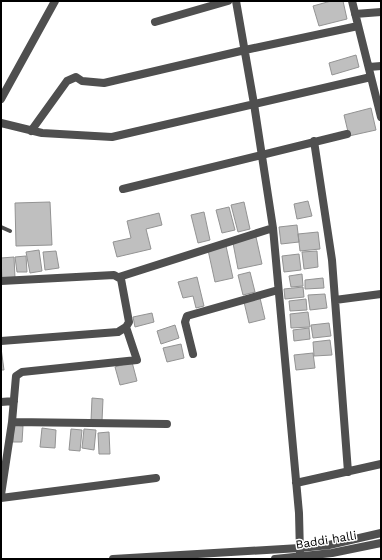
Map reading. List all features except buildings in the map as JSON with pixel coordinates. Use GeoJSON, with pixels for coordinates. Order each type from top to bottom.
{"type":"FeatureCollection","features":[{"type":"Feature","properties":{"kind":"street"},"geometry":{"type":"LineString","coordinates":[[155,22],[228,1]]}},
{"type":"Feature","properties":{"kind":"street"},"geometry":{"type":"LineString","coordinates":[[236,1],[273,228],[296,482],[300,558]]}},
{"type":"Feature","properties":{"kind":"street"},"geometry":{"type":"LineString","coordinates":[[352,1],[381,117]]}},
{"type":"Feature","properties":{"kind":"street"},"geometry":{"type":"LineString","coordinates":[[1,99],[53,2]]}},
{"type":"Feature","properties":{"kind":"street"},"geometry":{"type":"LineString","coordinates":[[355,14],[381,12]]}},
{"type":"Feature","properties":{"kind":"street"},"geometry":{"type":"LineString","coordinates":[[31,131],[69,79],[76,77],[82,81],[104,83],[245,50],[358,26]]}},
{"type":"Feature","properties":{"kind":"street"},"geometry":{"type":"LineString","coordinates":[[369,67],[381,66]]}},
{"type":"Feature","properties":{"kind":"street"},"geometry":{"type":"LineString","coordinates":[[1,124],[31,131],[82,137],[112,137],[371,77]]}},
{"type":"Feature","properties":{"kind":"street"},"geometry":{"type":"LineString","coordinates":[[122,189],[347,134]]}},
{"type":"Feature","properties":{"kind":"street"},"geometry":{"type":"LineString","coordinates":[[314,141],[332,260],[348,472]]}},
{"type":"Feature","properties":{"kind":"street"},"geometry":{"type":"LineString","coordinates":[[1,281],[114,275],[119,277],[273,228]]}},
{"type":"Feature","properties":{"kind":"street"},"geometry":{"type":"LineString","coordinates":[[1,341],[118,332],[126,327],[129,322],[121,279],[119,277]]}},
{"type":"Feature","properties":{"kind":"street"},"geometry":{"type":"LineString","coordinates":[[193,354],[185,322],[187,316],[278,290]]}},
{"type":"Feature","properties":{"kind":"street"},"geometry":{"type":"LineString","coordinates":[[335,300],[381,294]]}},
{"type":"Feature","properties":{"kind":"street"},"geometry":{"type":"LineString","coordinates":[[126,327],[137,360],[22,372],[14,379],[12,422],[1,497],[156,478]]}},
{"type":"Feature","properties":{"kind":"street"},"geometry":{"type":"LineString","coordinates":[[1,402],[14,401]]}},
{"type":"Feature","properties":{"kind":"street"},"geometry":{"type":"LineString","coordinates":[[12,422],[167,424]]}},
{"type":"Feature","properties":{"kind":"street"},"geometry":{"type":"LineString","coordinates":[[296,482],[381,464]]}},
{"type":"Feature","properties":{"kind":"street"},"geometry":{"type":"LineString","coordinates":[[114,559],[300,548],[381,534]]}},
{"type":"Feature","properties":{"kind":"street","name":"Baddi halli"},"geometry":{"type":"LineString","coordinates":[[275,559],[300,558],[381,543]]}},
{"type":"Feature","properties":{"kind":"lane"},"geometry":{"type":"LineString","coordinates":[[1,228],[10,231]]}}]}
